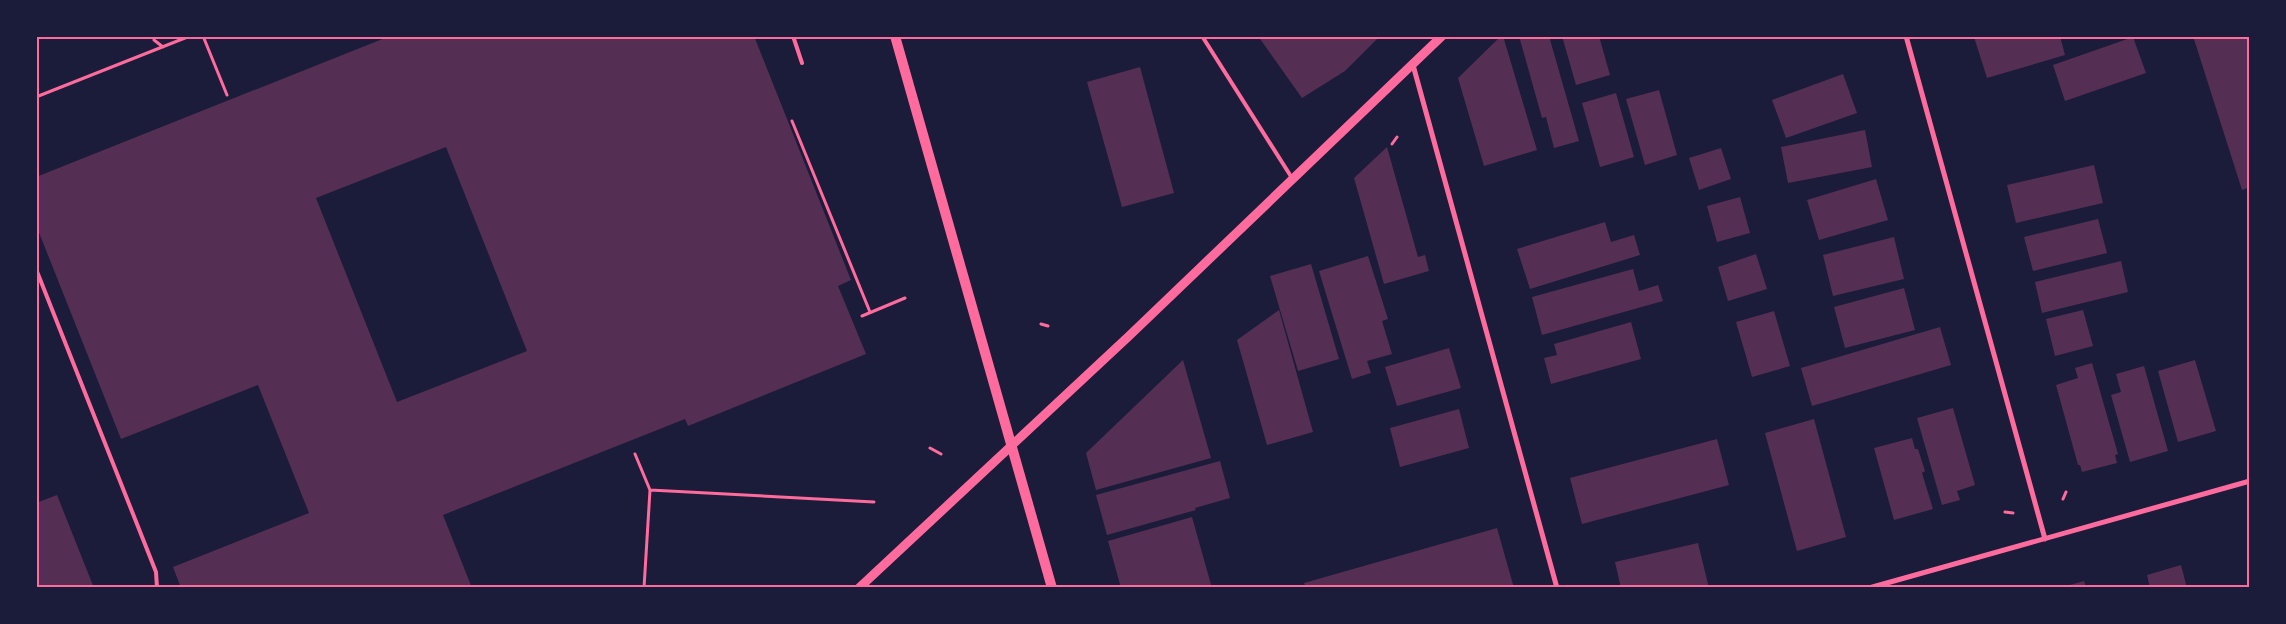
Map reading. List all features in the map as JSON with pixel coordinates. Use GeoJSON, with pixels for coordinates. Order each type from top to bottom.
{"type":"FeatureCollection","features":[{"type":"Feature","properties":{"kind":"main road"},"geometry":{"type":"LineString","coordinates":[[895,36],[1052,588]]}},
{"type":"Feature","properties":{"kind":"street"},"geometry":{"type":"LineString","coordinates":[[859,588],[1293,180],[1442,36]]}},
{"type":"Feature","properties":{"kind":"street"},"geometry":{"type":"LineString","coordinates":[[1906,36],[2045,539]]}},
{"type":"Feature","properties":{"kind":"street"},"geometry":{"type":"LineString","coordinates":[[1413,65],[1557,588]]}},
{"type":"Feature","properties":{"kind":"street"},"geometry":{"type":"LineString","coordinates":[[1869,588],[2250,481]]}},
{"type":"Feature","properties":{"kind":"lane"},"geometry":{"type":"LineString","coordinates":[[792,36],[802,63]]}},
{"type":"Feature","properties":{"kind":"lane"},"geometry":{"type":"LineString","coordinates":[[1202,36],[1293,180]]}},
{"type":"Feature","properties":{"kind":"lane"},"geometry":{"type":"LineString","coordinates":[[36,269],[156,572],[157,588]]}},
{"type":"Feature","properties":{"kind":"path"},"geometry":{"type":"LineString","coordinates":[[36,97],[190,36]]}},
{"type":"Feature","properties":{"kind":"path"},"geometry":{"type":"LineString","coordinates":[[203,36],[228,95]]}},
{"type":"Feature","properties":{"kind":"path"},"geometry":{"type":"LineString","coordinates":[[154,40],[163,47]]}},
{"type":"Feature","properties":{"kind":"path"},"geometry":{"type":"LineString","coordinates":[[792,121],[870,312]]}},
{"type":"Feature","properties":{"kind":"path"},"geometry":{"type":"LineString","coordinates":[[1392,144],[1396,137]]}},
{"type":"Feature","properties":{"kind":"path"},"geometry":{"type":"LineString","coordinates":[[862,316],[905,298]]}},
{"type":"Feature","properties":{"kind":"path"},"geometry":{"type":"LineString","coordinates":[[1041,324],[1048,326]]}},
{"type":"Feature","properties":{"kind":"path"},"geometry":{"type":"LineString","coordinates":[[930,448],[941,454]]}},
{"type":"Feature","properties":{"kind":"path"},"geometry":{"type":"LineString","coordinates":[[635,454],[650,490],[644,588]]}},
{"type":"Feature","properties":{"kind":"path"},"geometry":{"type":"LineString","coordinates":[[650,490],[874,502]]}},
{"type":"Feature","properties":{"kind":"path"},"geometry":{"type":"LineString","coordinates":[[2062,499],[2066,492]]}},
{"type":"Feature","properties":{"kind":"path"},"geometry":{"type":"LineString","coordinates":[[2005,512],[2013,513]]}},
{"type":"Feature","properties":{"kind":"building"},"geometry":{"type":"Polygon","coordinates":[[[390,36],[754,36],[851,280],[838,286],[866,354],[688,426],[685,419],[443,515],[472,588],[181,588],[173,567],[309,513],[258,385],[121,439],[36,225],[36,177],[390,36]],[[446,147],[316,198],[397,402],[527,351],[446,147]]]}},
{"type":"Feature","properties":{"kind":"building"},"geometry":{"type":"Polygon","coordinates":[[[1258,36],[1380,36],[1345,71],[1302,98],[1258,36]]]}},
{"type":"Feature","properties":{"kind":"building"},"geometry":{"type":"Polygon","coordinates":[[[1503,36],[1537,150],[1484,166],[1458,78],[1503,36]]]}},
{"type":"Feature","properties":{"kind":"building"},"geometry":{"type":"Polygon","coordinates":[[[1519,36],[1549,36],[1579,141],[1554,148],[1546,117],[1542,118],[1519,36]]]}},
{"type":"Feature","properties":{"kind":"building"},"geometry":{"type":"Polygon","coordinates":[[[1562,36],[1599,36],[1610,75],[1576,85],[1562,36]]]}},
{"type":"Feature","properties":{"kind":"building"},"geometry":{"type":"Polygon","coordinates":[[[2060,36],[2065,55],[1987,78],[1974,37],[2060,36]]]}},
{"type":"Feature","properties":{"kind":"building"},"geometry":{"type":"Polygon","coordinates":[[[2193,36],[2250,36],[2250,187],[2242,190],[2193,36]]]}},
{"type":"Feature","properties":{"kind":"building"},"geometry":{"type":"Polygon","coordinates":[[[2133,37],[2146,73],[2065,101],[2053,65],[2133,37]]]}},
{"type":"Feature","properties":{"kind":"building"},"geometry":{"type":"Polygon","coordinates":[[[1140,67],[1174,193],[1122,207],[1087,82],[1140,67]]]}},
{"type":"Feature","properties":{"kind":"building"},"geometry":{"type":"Polygon","coordinates":[[[1843,74],[1857,113],[1786,138],[1772,100],[1843,74]]]}},
{"type":"Feature","properties":{"kind":"building"},"geometry":{"type":"Polygon","coordinates":[[[1659,90],[1677,155],[1645,165],[1626,99],[1659,90]]]}},
{"type":"Feature","properties":{"kind":"building"},"geometry":{"type":"Polygon","coordinates":[[[1616,93],[1634,157],[1600,167],[1582,103],[1616,93]]]}},
{"type":"Feature","properties":{"kind":"building"},"geometry":{"type":"Polygon","coordinates":[[[1865,130],[1872,167],[1788,183],[1781,147],[1865,130]]]}},
{"type":"Feature","properties":{"kind":"building"},"geometry":{"type":"Polygon","coordinates":[[[1387,147],[1418,257],[1425,255],[1429,271],[1384,284],[1354,178],[1387,147]]]}},
{"type":"Feature","properties":{"kind":"building"},"geometry":{"type":"Polygon","coordinates":[[[1721,148],[1731,179],[1699,190],[1689,158],[1721,148]]]}},
{"type":"Feature","properties":{"kind":"building"},"geometry":{"type":"Polygon","coordinates":[[[2094,165],[2103,203],[2016,223],[2007,185],[2094,165]]]}},
{"type":"Feature","properties":{"kind":"building"},"geometry":{"type":"Polygon","coordinates":[[[1876,179],[1888,220],[1819,240],[1807,200],[1876,179]]]}},
{"type":"Feature","properties":{"kind":"building"},"geometry":{"type":"Polygon","coordinates":[[[1740,197],[1750,233],[1717,242],[1707,206],[1740,197]]]}},
{"type":"Feature","properties":{"kind":"building"},"geometry":{"type":"Polygon","coordinates":[[[2098,219],[2107,253],[2033,271],[2024,237],[2098,219]]]}},
{"type":"Feature","properties":{"kind":"building"},"geometry":{"type":"Polygon","coordinates":[[[1605,222],[1611,242],[1634,235],[1640,255],[1530,289],[1517,249],[1605,222]]]}},
{"type":"Feature","properties":{"kind":"building"},"geometry":{"type":"Polygon","coordinates":[[[1894,237],[1904,279],[1833,296],[1823,255],[1894,237]]]}},
{"type":"Feature","properties":{"kind":"building"},"geometry":{"type":"Polygon","coordinates":[[[1756,254],[1767,289],[1728,301],[1718,267],[1756,254]]]}},
{"type":"Feature","properties":{"kind":"building"},"geometry":{"type":"Polygon","coordinates":[[[1368,256],[1388,319],[1382,321],[1392,354],[1367,361],[1371,373],[1352,379],[1319,271],[1368,256]]]}},
{"type":"Feature","properties":{"kind":"building"},"geometry":{"type":"Polygon","coordinates":[[[2121,261],[2128,292],[2042,313],[2035,282],[2121,261]]]}},
{"type":"Feature","properties":{"kind":"building"},"geometry":{"type":"Polygon","coordinates":[[[1311,264],[1339,359],[1298,371],[1270,276],[1311,264]]]}},
{"type":"Feature","properties":{"kind":"building"},"geometry":{"type":"Polygon","coordinates":[[[1633,269],[1639,291],[1658,285],[1663,301],[1542,335],[1532,297],[1633,269]]]}},
{"type":"Feature","properties":{"kind":"building"},"geometry":{"type":"Polygon","coordinates":[[[1904,288],[1915,330],[1845,348],[1834,307],[1904,288]]]}},
{"type":"Feature","properties":{"kind":"building"},"geometry":{"type":"Polygon","coordinates":[[[1279,310],[1313,432],[1267,445],[1237,340],[1279,310]]]}},
{"type":"Feature","properties":{"kind":"building"},"geometry":{"type":"Polygon","coordinates":[[[2083,310],[2093,346],[2055,356],[2046,319],[2083,310]]]}},
{"type":"Feature","properties":{"kind":"building"},"geometry":{"type":"Polygon","coordinates":[[[1774,311],[1790,366],[1752,377],[1736,322],[1774,311]]]}},
{"type":"Feature","properties":{"kind":"building"},"geometry":{"type":"Polygon","coordinates":[[[1631,322],[1641,359],[1551,384],[1544,358],[1557,355],[1554,344],[1631,322]]]}},
{"type":"Feature","properties":{"kind":"building"},"geometry":{"type":"Polygon","coordinates":[[[1940,327],[1951,365],[1812,406],[1801,368],[1940,327]]]}},
{"type":"Feature","properties":{"kind":"building"},"geometry":{"type":"Polygon","coordinates":[[[1449,348],[1461,388],[1397,406],[1385,367],[1449,348]]]}},
{"type":"Feature","properties":{"kind":"building"},"geometry":{"type":"Polygon","coordinates":[[[1183,360],[1211,458],[1096,490],[1086,453],[1183,360]]]}},
{"type":"Feature","properties":{"kind":"building"},"geometry":{"type":"Polygon","coordinates":[[[2195,360],[2216,431],[2178,442],[2158,371],[2195,360]]]}},
{"type":"Feature","properties":{"kind":"building"},"geometry":{"type":"Polygon","coordinates":[[[2092,363],[2118,454],[2115,455],[2117,463],[2082,472],[2080,465],[2078,465],[2056,385],[2078,378],[2075,368],[2092,363]]]}},
{"type":"Feature","properties":{"kind":"building"},"geometry":{"type":"Polygon","coordinates":[[[2144,366],[2168,451],[2130,462],[2111,395],[2121,392],[2116,374],[2144,366]]]}},
{"type":"Feature","properties":{"kind":"building"},"geometry":{"type":"Polygon","coordinates":[[[1953,408],[1975,485],[1957,491],[1960,500],[1942,505],[1917,418],[1953,408]]]}},
{"type":"Feature","properties":{"kind":"building"},"geometry":{"type":"Polygon","coordinates":[[[1459,409],[1469,448],[1400,467],[1390,428],[1459,409]]]}},
{"type":"Feature","properties":{"kind":"building"},"geometry":{"type":"Polygon","coordinates":[[[1814,419],[1846,537],[1797,551],[1765,433],[1814,419]]]}},
{"type":"Feature","properties":{"kind":"building"},"geometry":{"type":"Polygon","coordinates":[[[1912,438],[1915,449],[1918,449],[1925,471],[1922,473],[1933,509],[1894,520],[1874,448],[1912,438]]]}},
{"type":"Feature","properties":{"kind":"building"},"geometry":{"type":"Polygon","coordinates":[[[1717,439],[1729,485],[1582,524],[1570,478],[1717,439]]]}},
{"type":"Feature","properties":{"kind":"building"},"geometry":{"type":"Polygon","coordinates":[[[1220,461],[1230,498],[1195,508],[1196,510],[1107,535],[1096,495],[1220,461]]]}},
{"type":"Feature","properties":{"kind":"building"},"geometry":{"type":"Polygon","coordinates":[[[57,495],[94,588],[36,588],[36,503],[57,495]]]}},
{"type":"Feature","properties":{"kind":"building"},"geometry":{"type":"Polygon","coordinates":[[[1192,517],[1212,588],[1121,588],[1108,541],[1192,517]]]}},
{"type":"Feature","properties":{"kind":"building"},"geometry":{"type":"Polygon","coordinates":[[[1497,528],[1514,588],[1306,588],[1304,583],[1497,528]]]}},
{"type":"Feature","properties":{"kind":"building"},"geometry":{"type":"Polygon","coordinates":[[[1698,543],[1709,588],[1621,588],[1615,562],[1698,543]]]}},
{"type":"Feature","properties":{"kind":"building"},"geometry":{"type":"Polygon","coordinates":[[[2181,565],[2187,588],[2150,588],[2147,575],[2181,565]]]}},
{"type":"Feature","properties":{"kind":"building"},"geometry":{"type":"Polygon","coordinates":[[[2084,581],[2086,588],[2063,588],[2063,587],[2084,581]]]}}]}
